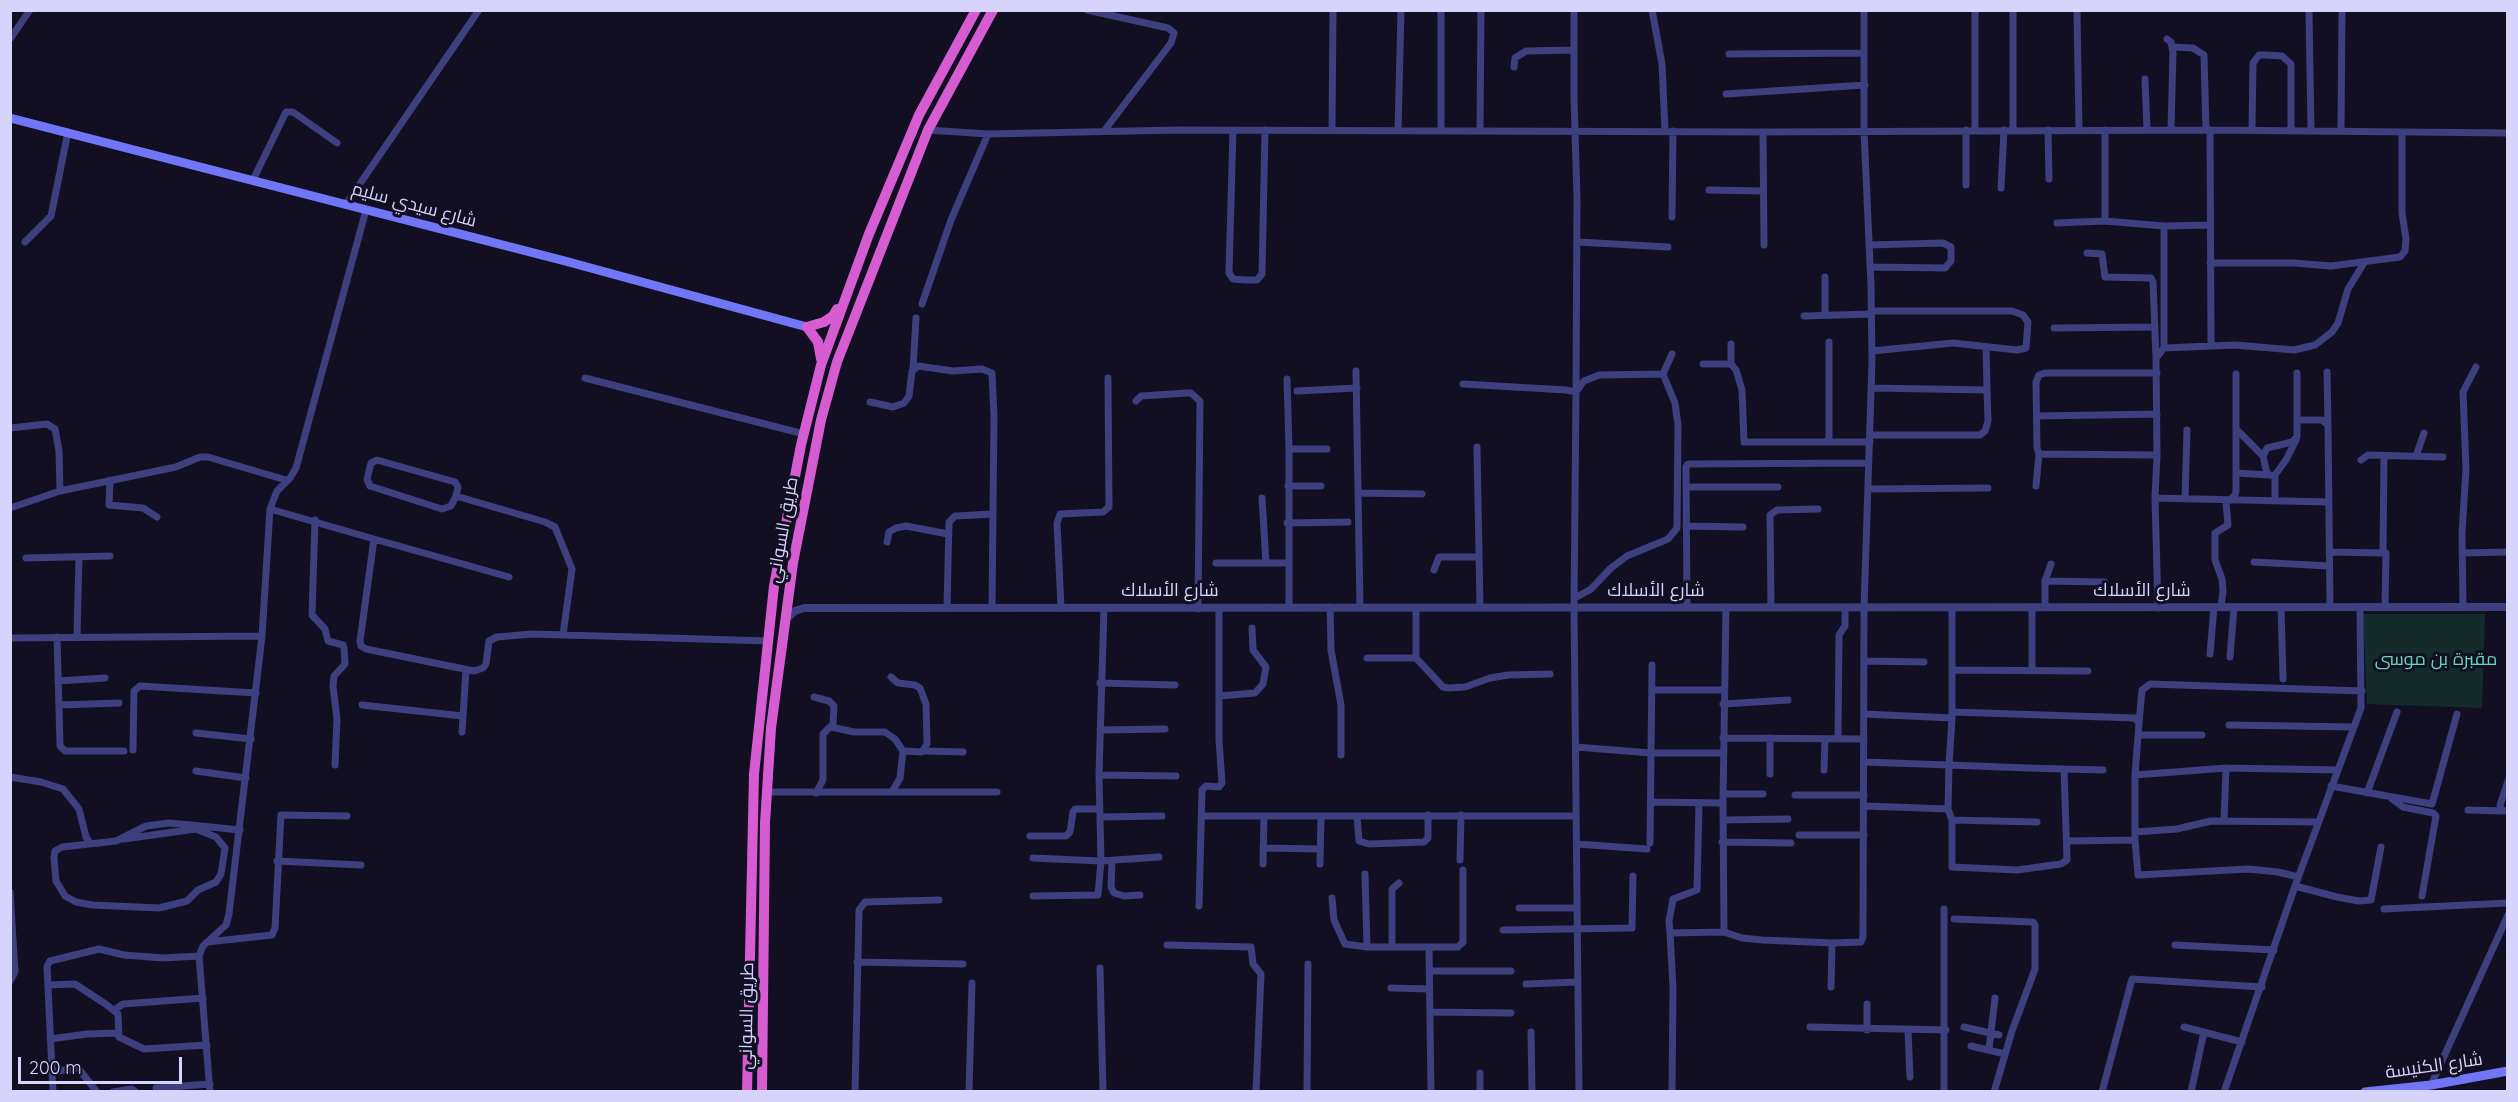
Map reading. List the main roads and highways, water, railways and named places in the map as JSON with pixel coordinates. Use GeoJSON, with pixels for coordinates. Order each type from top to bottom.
{"type":"FeatureCollection","features":[{"type":"Feature","properties":{"kind":"highway","name":"طريق السواني"},"geometry":{"type":"LineString","coordinates":[[747,1092],[754,774],[780,551],[804,434],[821,365],[845,296],[916,121],[976,10]]}},
{"type":"Feature","properties":{"kind":"highway","name":"طريق السواني"},"geometry":{"type":"LineString","coordinates":[[762,1092],[767,792],[771,728],[785,620],[810,474],[829,387],[865,287],[928,130],[993,10]]}},
{"type":"Feature","properties":{"kind":"highway"},"geometry":{"type":"LineString","coordinates":[[950,58],[951,67],[961,70]]}},
{"type":"Feature","properties":{"kind":"highway"},"geometry":{"type":"LineString","coordinates":[[934,86],[941,88],[946,94]]}},
{"type":"Feature","properties":{"kind":"highway"},"geometry":{"type":"LineString","coordinates":[[821,365],[818,342],[807,327],[821,324],[830,318],[845,296]]}},
{"type":"Feature","properties":{"kind":"main road","name":"شارع سيدي سليم"},"geometry":{"type":"LineString","coordinates":[[10,118],[346,204],[807,327]]}},
{"type":"Feature","properties":{"kind":"main road","name":"شارع الكنيسة"},"geometry":{"type":"LineString","coordinates":[[2365,1092],[2427,1087],[2508,1071]]}},
{"type":"Feature","properties":{"kind":"park label","name":"مقبرة بن موسى"},"geometry":{"type":"Point","coordinates":[2436,660]}}]}
